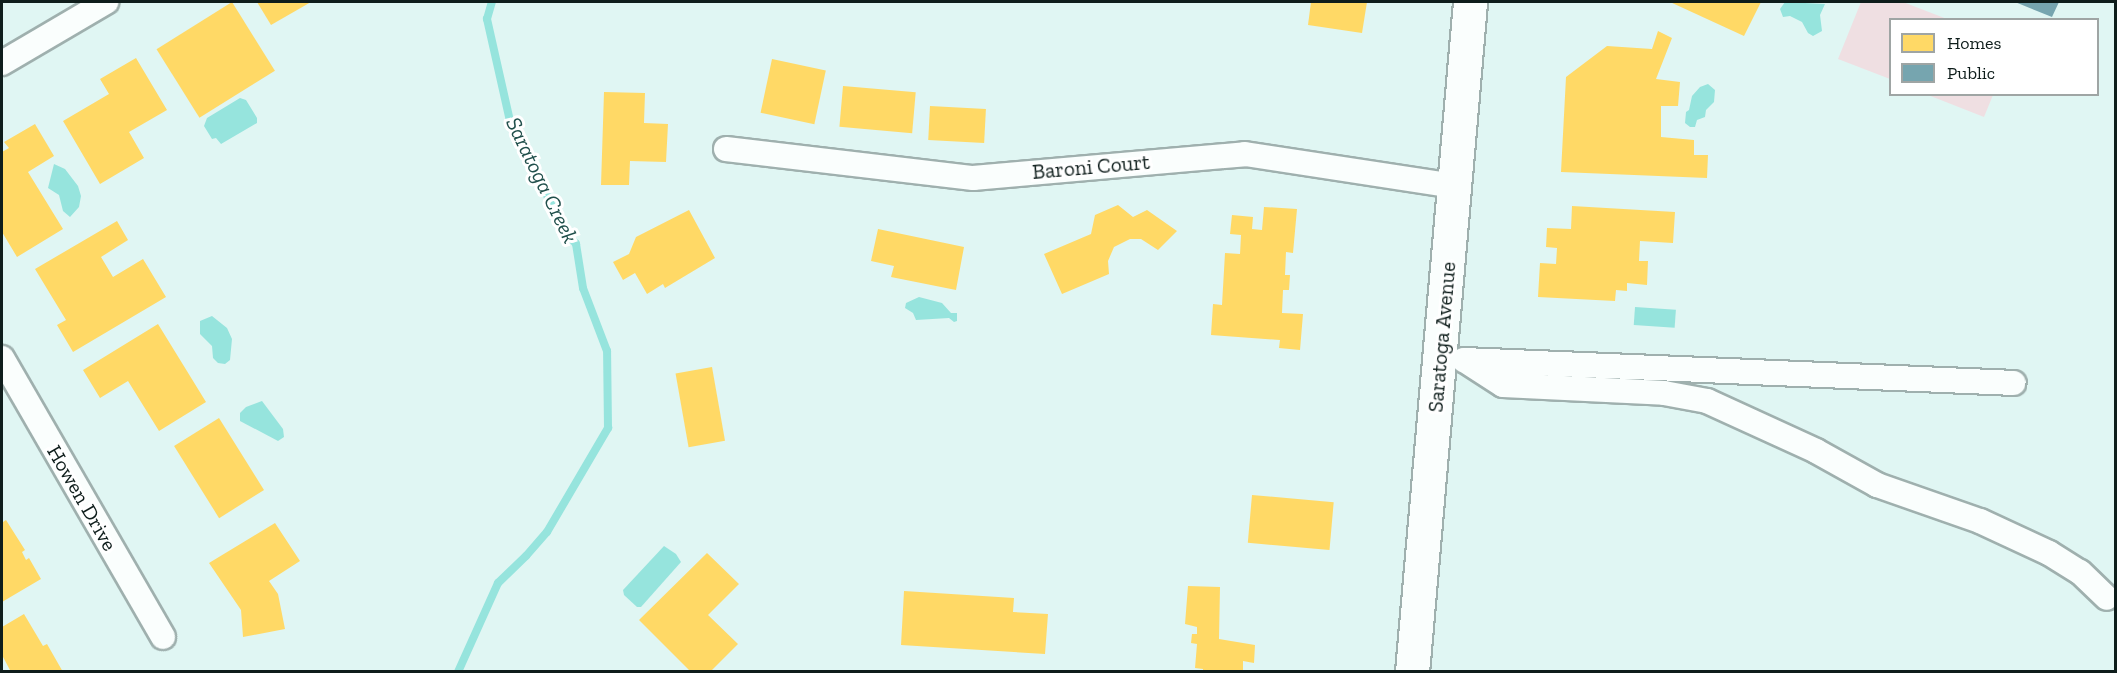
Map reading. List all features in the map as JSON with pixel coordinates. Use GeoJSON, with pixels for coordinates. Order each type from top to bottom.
{"type":"FeatureCollection","features":[{"type":"Feature","properties":{"kind":"main road","name":"Saratoga Avenue"},"geometry":{"type":"LineString","coordinates":[[1412,672],[1452,360],[1454,186],[1470,2]]}},
{"type":"Feature","properties":{"kind":"street"},"geometry":{"type":"LineString","coordinates":[[2,63],[106,2]]}},
{"type":"Feature","properties":{"kind":"street","name":"Baroni Court"},"geometry":{"type":"LineString","coordinates":[[726,149],[973,178],[1245,154],[1454,186]]}},
{"type":"Feature","properties":{"kind":"street","name":"Howen Drive"},"geometry":{"type":"LineString","coordinates":[[2,358],[163,637]]}},
{"type":"Feature","properties":{"kind":"street"},"geometry":{"type":"LineString","coordinates":[[1452,360],[2014,383]]}},
{"type":"Feature","properties":{"kind":"street"},"geometry":{"type":"LineString","coordinates":[[1452,360],[1503,385],[1664,393],[1707,401],[1816,451],[1877,485],[1980,521],[2049,553],[2080,572],[2107,597]]}},
{"type":"Feature","properties":{"kind":"shaded area"},"geometry":{"type":"Polygon","coordinates":[[[1861,2],[1903,2],[1944,18],[1889,18],[1889,79],[1838,59],[1861,2]]]}},
{"type":"Feature","properties":{"kind":"shaded area"},"geometry":{"type":"Polygon","coordinates":[[[1931,96],[1992,96],[1984,117],[1931,96]]]}},
{"type":"Feature","properties":{"kind":"water"},"geometry":{"type":"Polygon","coordinates":[[[1785,2],[1825,4],[1820,15],[1822,31],[1813,36],[1808,33],[1802,22],[1790,16],[1783,17],[1780,9],[1785,2]]]}},
{"type":"Feature","properties":{"kind":"water"},"geometry":{"type":"Polygon","coordinates":[[[1708,84],[1715,90],[1714,102],[1706,110],[1705,117],[1697,120],[1695,127],[1690,127],[1685,123],[1692,96],[1700,87],[1708,84]]]}},
{"type":"Feature","properties":{"kind":"water"},"geometry":{"type":"Polygon","coordinates":[[[240,98],[246,100],[257,118],[257,123],[221,144],[216,138],[212,139],[204,126],[207,118],[240,98]]]}},
{"type":"Feature","properties":{"kind":"water"},"geometry":{"type":"Polygon","coordinates":[[[54,164],[65,169],[78,186],[81,196],[79,207],[70,217],[63,211],[59,195],[48,188],[54,164]]]}},
{"type":"Feature","properties":{"kind":"water"},"geometry":{"type":"Polygon","coordinates":[[[919,297],[942,303],[951,313],[957,313],[957,321],[954,322],[949,318],[916,320],[913,313],[905,308],[906,303],[919,297]]]}},
{"type":"Feature","properties":{"kind":"water"},"geometry":{"type":"Polygon","coordinates":[[[1635,307],[1676,310],[1675,328],[1634,325],[1635,307]]]}},
{"type":"Feature","properties":{"kind":"water"},"geometry":{"type":"Polygon","coordinates":[[[212,316],[227,328],[232,339],[230,360],[225,364],[218,363],[213,358],[212,346],[200,334],[200,321],[212,316]]]}},
{"type":"Feature","properties":{"kind":"water"},"geometry":{"type":"Polygon","coordinates":[[[262,401],[283,429],[284,437],[278,441],[240,421],[240,413],[246,407],[262,401]]]}},
{"type":"Feature","properties":{"kind":"water"},"geometry":{"type":"Polygon","coordinates":[[[664,546],[676,554],[681,562],[641,607],[637,607],[624,595],[623,590],[664,546]]]}},
{"type":"Feature","properties":{"kind":"building: Homes"},"geometry":{"type":"Polygon","coordinates":[[[232,2],[275,71],[199,118],[157,49],[232,2]]]}},
{"type":"Feature","properties":{"kind":"building: Homes"},"geometry":{"type":"Polygon","coordinates":[[[257,2],[311,2],[271,25],[257,2]]]}},
{"type":"Feature","properties":{"kind":"building: Homes"},"geometry":{"type":"Polygon","coordinates":[[[1311,2],[1367,2],[1362,33],[1308,25],[1311,2]]]}},
{"type":"Feature","properties":{"kind":"building: Homes"},"geometry":{"type":"Polygon","coordinates":[[[1670,2],[1761,2],[1744,36],[1670,2]]]}},
{"type":"Feature","properties":{"kind":"building: Homes"},"geometry":{"type":"Polygon","coordinates":[[[1658,31],[1672,38],[1656,79],[1680,82],[1678,106],[1661,106],[1661,137],[1694,140],[1694,155],[1708,155],[1707,178],[1561,172],[1566,77],[1607,46],[1652,49],[1658,31]]]}},
{"type":"Feature","properties":{"kind":"building: Homes"},"geometry":{"type":"Polygon","coordinates":[[[136,58],[167,110],[129,132],[144,158],[100,184],[63,121],[109,94],[100,79],[136,58]]]}},
{"type":"Feature","properties":{"kind":"building: Homes"},"geometry":{"type":"Polygon","coordinates":[[[772,59],[826,70],[814,124],[761,113],[772,59]]]}},
{"type":"Feature","properties":{"kind":"building: Homes"},"geometry":{"type":"Polygon","coordinates":[[[843,86],[916,92],[912,133],[839,127],[843,86]]]}},
{"type":"Feature","properties":{"kind":"building: Homes"},"geometry":{"type":"Polygon","coordinates":[[[604,92],[645,93],[644,123],[668,124],[666,162],[630,161],[629,185],[601,185],[604,92]]]}},
{"type":"Feature","properties":{"kind":"building: Homes"},"geometry":{"type":"Polygon","coordinates":[[[930,106],[986,109],[984,143],[928,140],[930,106]]]}},
{"type":"Feature","properties":{"kind":"building: Homes"},"geometry":{"type":"Polygon","coordinates":[[[35,124],[54,156],[28,172],[63,229],[17,257],[2,232],[2,152],[9,148],[4,142],[35,124]]]}},
{"type":"Feature","properties":{"kind":"building: Homes"},"geometry":{"type":"Polygon","coordinates":[[[1118,205],[1133,217],[1147,210],[1177,231],[1158,250],[1141,239],[1130,239],[1114,247],[1108,261],[1109,274],[1062,294],[1044,254],[1091,234],[1095,215],[1118,205]]]}},
{"type":"Feature","properties":{"kind":"building: Homes"},"geometry":{"type":"Polygon","coordinates":[[[1572,206],[1675,212],[1673,243],[1640,241],[1639,261],[1648,261],[1647,285],[1627,283],[1627,291],[1616,290],[1615,301],[1538,297],[1540,263],[1556,264],[1557,248],[1546,247],[1547,228],[1571,229],[1572,206]]]}},
{"type":"Feature","properties":{"kind":"building: Homes"},"geometry":{"type":"Polygon","coordinates":[[[1264,207],[1297,209],[1293,253],[1286,252],[1285,275],[1290,275],[1289,290],[1283,290],[1282,313],[1303,314],[1300,350],[1279,348],[1280,340],[1211,335],[1213,304],[1222,305],[1225,253],[1240,254],[1241,235],[1230,234],[1232,215],[1253,217],[1252,229],[1262,230],[1264,207]]]}},
{"type":"Feature","properties":{"kind":"building: Homes"},"geometry":{"type":"Polygon","coordinates":[[[689,210],[715,258],[665,288],[663,284],[647,294],[635,273],[623,280],[613,262],[629,254],[636,237],[689,210]]]}},
{"type":"Feature","properties":{"kind":"building: Homes"},"geometry":{"type":"Polygon","coordinates":[[[117,221],[128,240],[101,257],[113,277],[143,259],[166,297],[73,352],[57,325],[66,320],[35,269],[117,221]]]}},
{"type":"Feature","properties":{"kind":"building: Homes"},"geometry":{"type":"Polygon","coordinates":[[[878,229],[964,247],[956,290],[891,277],[894,266],[871,261],[878,229]]]}},
{"type":"Feature","properties":{"kind":"building: Homes"},"geometry":{"type":"Polygon","coordinates":[[[158,324],[206,402],[159,431],[128,381],[100,398],[83,370],[158,324]]]}},
{"type":"Feature","properties":{"kind":"building: Homes"},"geometry":{"type":"Polygon","coordinates":[[[712,367],[725,441],[689,447],[676,373],[712,367]]]}},
{"type":"Feature","properties":{"kind":"building: Homes"},"geometry":{"type":"Polygon","coordinates":[[[219,418],[264,490],[219,518],[174,446],[219,418]]]}},
{"type":"Feature","properties":{"kind":"building: Homes"},"geometry":{"type":"Polygon","coordinates":[[[1252,495],[1334,502],[1330,550],[1248,543],[1252,495]]]}},
{"type":"Feature","properties":{"kind":"building: Homes"},"geometry":{"type":"Polygon","coordinates":[[[2,519],[3,522],[6,520],[25,550],[22,552],[26,560],[29,558],[41,579],[2,602],[2,519]]]}},
{"type":"Feature","properties":{"kind":"building: Homes"},"geometry":{"type":"Polygon","coordinates":[[[275,523],[300,561],[269,581],[278,594],[285,629],[243,637],[241,610],[209,563],[275,523]]]}},
{"type":"Feature","properties":{"kind":"building: Homes"},"geometry":{"type":"Polygon","coordinates":[[[707,553],[739,584],[708,615],[738,644],[710,672],[691,672],[639,620],[707,553]]]}},
{"type":"Feature","properties":{"kind":"building: Homes"},"geometry":{"type":"Polygon","coordinates":[[[1188,586],[1220,587],[1219,639],[1255,645],[1254,663],[1243,661],[1243,672],[1203,672],[1203,669],[1195,668],[1197,644],[1191,643],[1192,634],[1197,634],[1197,627],[1185,624],[1188,586]]]}},
{"type":"Feature","properties":{"kind":"building: Homes"},"geometry":{"type":"Polygon","coordinates":[[[904,591],[1014,598],[1013,612],[1048,614],[1045,654],[901,645],[904,591]]]}},
{"type":"Feature","properties":{"kind":"building: Homes"},"geometry":{"type":"Polygon","coordinates":[[[24,614],[43,646],[47,644],[63,672],[11,672],[2,655],[2,627],[24,614]]]}},
{"type":"Feature","properties":{"kind":"building: Public"},"geometry":{"type":"Polygon","coordinates":[[[2015,2],[2059,2],[2052,17],[2015,2]]]}},
{"type":"Feature","properties":{"kind":"waterway","name":"Saratoga Creek"},"geometry":{"type":"LineString","coordinates":[[458,672],[498,583],[547,532],[608,428],[607,351],[583,288],[576,244],[562,228],[517,130],[510,121],[487,19],[492,2]]}}]}
